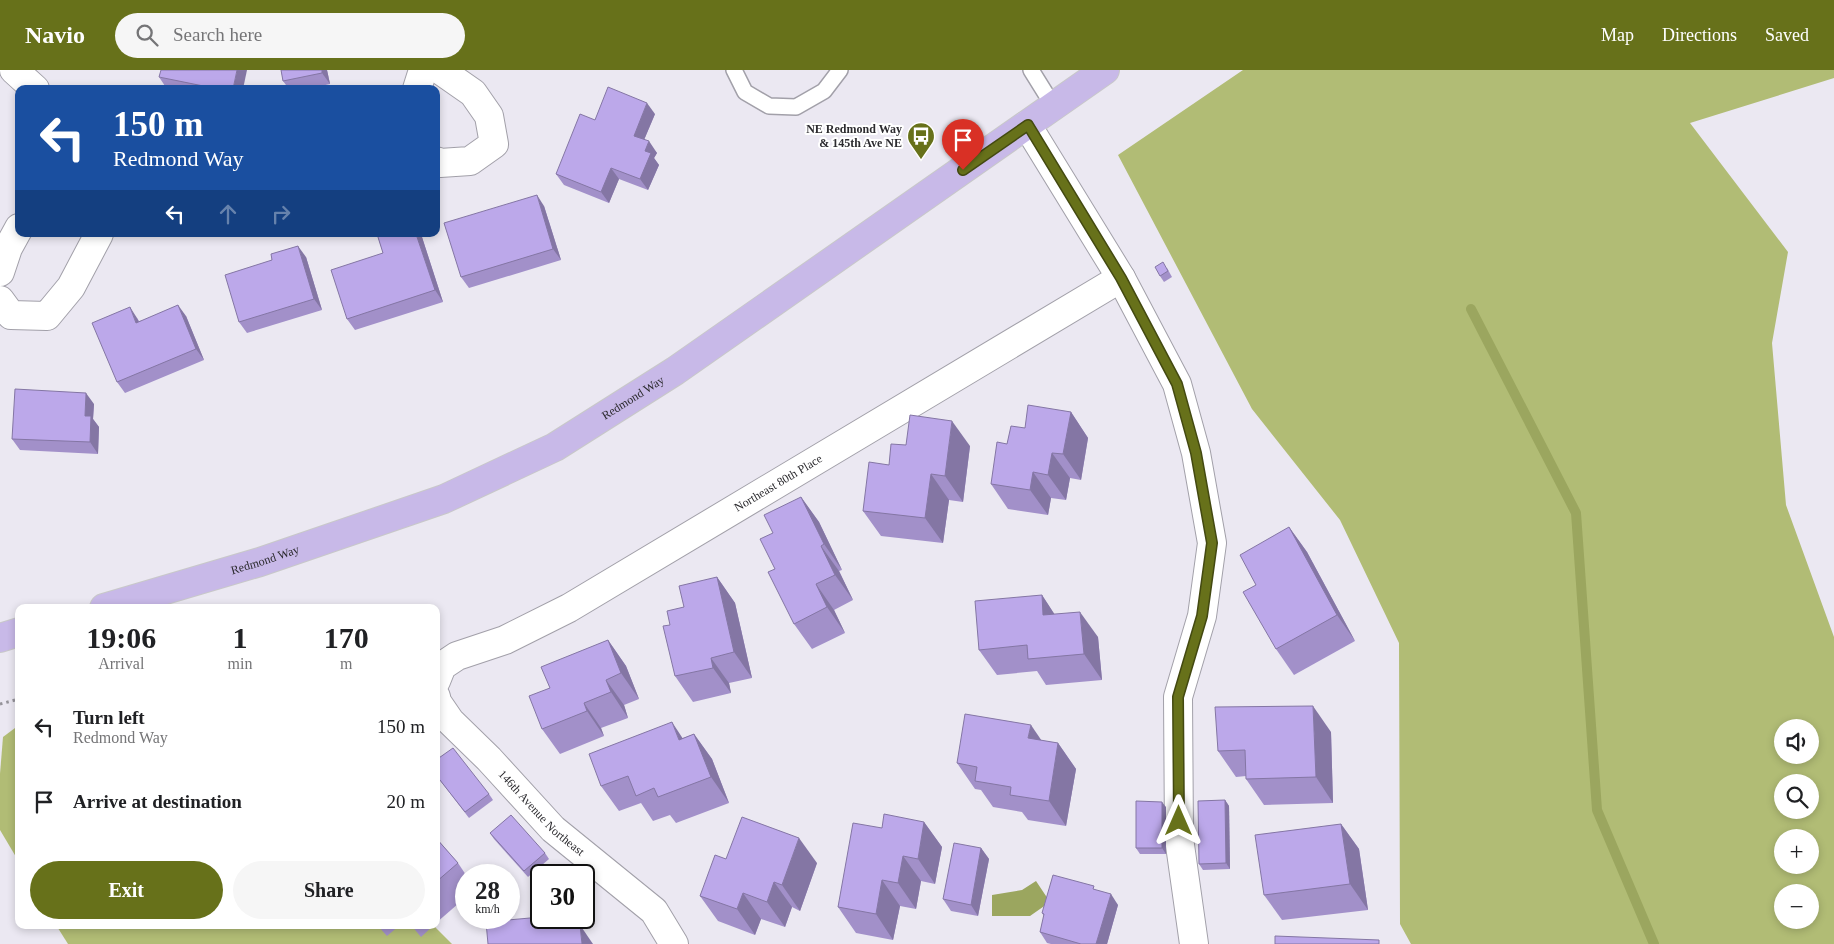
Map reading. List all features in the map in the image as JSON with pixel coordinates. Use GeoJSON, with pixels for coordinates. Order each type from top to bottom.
{"type":"FeatureCollection","features":[{"type":"Feature","properties":{"kind":"main road","name":"Redmond Way"},"geometry":{"type":"LineString","coordinates":[[118,604],[260,562],[444,499],[556,447],[675,371],[1105,70]]}},
{"type":"Feature","properties":{"kind":"street"},"geometry":{"type":"LineString","coordinates":[[14,70],[31,85]]}},
{"type":"Feature","properties":{"kind":"street"},"geometry":{"type":"LineString","coordinates":[[418,85],[424,70]]}},
{"type":"Feature","properties":{"kind":"street"},"geometry":{"type":"LineString","coordinates":[[440,70],[473,93],[489,116],[494,144],[470,161],[440,163]]}},
{"type":"Feature","properties":{"kind":"street"},"geometry":{"type":"LineString","coordinates":[[1028,125],[1121,278],[1177,384],[1196,453],[1212,543],[1202,616],[1178,697],[1179,838],[1194,944]]}},
{"type":"Feature","properties":{"kind":"street"},"geometry":{"type":"LineString","coordinates":[[0,272],[8,248],[15,235]]}},
{"type":"Feature","properties":{"kind":"street"},"geometry":{"type":"LineString","coordinates":[[0,300],[11,315],[48,316],[71,287],[97,237]]}},
{"type":"Feature","properties":{"kind":"street","name":"Northeast 80th Place"},"geometry":{"type":"LineString","coordinates":[[440,671],[442,666],[457,656],[505,640],[570,608],[1121,278]]}},
{"type":"Feature","properties":{"kind":"street","name":"146th Avenue Northeast"},"geometry":{"type":"LineString","coordinates":[[440,706],[450,721],[489,759],[553,829],[654,911],[674,944]]}},
{"type":"Feature","properties":{"kind":"lane"},"geometry":{"type":"LineString","coordinates":[[734,70],[744,92],[769,106],[796,107],[824,91],[840,70]]}},
{"type":"Feature","properties":{"kind":"lane"},"geometry":{"type":"LineString","coordinates":[[1031,70],[1054,107]]}},
{"type":"Feature","properties":{"kind":"path"},"geometry":{"type":"LineString","coordinates":[[0,704],[15,701]]}},
{"type":"Feature","properties":{"kind":"shaded area"},"geometry":{"type":"Polygon","coordinates":[[[1243,70],[1834,70],[1834,78],[1690,123],[1788,252],[1772,343],[1786,505],[1834,637],[1834,944],[1411,944],[1400,924],[1399,643],[1340,520],[1252,409],[1118,155],[1243,70]]]}},
{"type":"Feature","properties":{"kind":"shaded area"},"geometry":{"type":"Polygon","coordinates":[[[15,728],[15,855],[0,830],[0,774],[3,737],[15,728]]]}},
{"type":"Feature","properties":{"kind":"shaded area"},"geometry":{"type":"Polygon","coordinates":[[[1036,881],[1050,902],[1030,916],[992,916],[992,895],[1022,890],[1036,881]]]}},
{"type":"Feature","properties":{"kind":"shaded area"},"geometry":{"type":"Polygon","coordinates":[[[59,929],[437,929],[452,944],[68,944],[59,929]]]}},
{"type":"Feature","properties":{"kind":"building"},"geometry":{"type":"Polygon","coordinates":[[[161,70],[237,70],[234,85],[198,85],[159,77],[161,70]]]}},
{"type":"Feature","properties":{"kind":"building"},"geometry":{"type":"Polygon","coordinates":[[[281,70],[322,70],[322,73],[283,81],[281,70]]]}},
{"type":"Feature","properties":{"kind":"building"},"geometry":{"type":"Polygon","coordinates":[[[608,87],[647,103],[634,136],[649,141],[645,151],[651,153],[640,179],[611,168],[601,192],[556,174],[580,114],[595,120],[608,87]]]}},
{"type":"Feature","properties":{"kind":"building"},"geometry":{"type":"Polygon","coordinates":[[[537,195],[553,249],[461,277],[444,223],[537,195]]]}},
{"type":"Feature","properties":{"kind":"building"},"geometry":{"type":"Polygon","coordinates":[[[378,237],[417,237],[435,290],[347,319],[331,270],[383,253],[378,237]]]}},
{"type":"Feature","properties":{"kind":"building"},"geometry":{"type":"Polygon","coordinates":[[[298,246],[314,299],[239,322],[225,275],[272,260],[271,254],[298,246]]]}},
{"type":"Feature","properties":{"kind":"building"},"geometry":{"type":"Polygon","coordinates":[[[1163,262],[1168,271],[1160,276],[1155,267],[1163,262]]]}},
{"type":"Feature","properties":{"kind":"building"},"geometry":{"type":"Polygon","coordinates":[[[178,305],[196,349],[117,382],[92,323],[130,307],[136,323],[178,305]]]}},
{"type":"Feature","properties":{"kind":"building"},"geometry":{"type":"Polygon","coordinates":[[[15,389],[86,393],[85,416],[91,416],[90,442],[12,439],[15,389]]]}},
{"type":"Feature","properties":{"kind":"building"},"geometry":{"type":"Polygon","coordinates":[[[1028,405],[1071,412],[1063,454],[1052,453],[1048,475],[1033,472],[1030,490],[991,484],[997,442],[1007,444],[1011,426],[1025,428],[1028,405]]]}},
{"type":"Feature","properties":{"kind":"building"},"geometry":{"type":"Polygon","coordinates":[[[910,415],[952,421],[945,476],[931,474],[925,518],[863,511],[869,462],[889,465],[891,444],[906,445],[910,415]]]}},
{"type":"Feature","properties":{"kind":"building"},"geometry":{"type":"Polygon","coordinates":[[[801,497],[824,544],[821,546],[835,575],[816,584],[827,607],[794,624],[768,572],[775,569],[760,539],[773,533],[764,515],[801,497]]]}},
{"type":"Feature","properties":{"kind":"building"},"geometry":{"type":"Polygon","coordinates":[[[1289,527],[1337,615],[1276,649],[1243,592],[1256,585],[1240,555],[1289,527]]]}},
{"type":"Feature","properties":{"kind":"building"},"geometry":{"type":"Polygon","coordinates":[[[717,577],[734,652],[711,658],[713,668],[675,676],[663,626],[670,625],[667,611],[684,607],[679,586],[717,577]]]}},
{"type":"Feature","properties":{"kind":"building"},"geometry":{"type":"Polygon","coordinates":[[[1042,595],[1043,615],[1080,612],[1084,654],[1028,659],[1027,645],[979,650],[975,601],[1042,595]]]}},
{"type":"Feature","properties":{"kind":"building"},"geometry":{"type":"Polygon","coordinates":[[[608,640],[621,673],[606,680],[611,692],[584,703],[587,711],[542,729],[529,696],[550,688],[541,667],[608,640]]]}},
{"type":"Feature","properties":{"kind":"building"},"geometry":{"type":"Polygon","coordinates":[[[1313,706],[1316,777],[1246,779],[1245,750],[1218,751],[1215,707],[1313,706]]]}},
{"type":"Feature","properties":{"kind":"building"},"geometry":{"type":"Polygon","coordinates":[[[965,714],[1031,725],[1028,738],[1058,743],[1049,801],[1010,795],[1011,787],[975,781],[977,767],[957,763],[965,714]]]}},
{"type":"Feature","properties":{"kind":"building"},"geometry":{"type":"Polygon","coordinates":[[[672,722],[679,740],[694,734],[711,777],[658,797],[654,788],[636,796],[628,776],[601,786],[589,754],[672,722]]]}},
{"type":"Feature","properties":{"kind":"building"},"geometry":{"type":"Polygon","coordinates":[[[453,748],[489,794],[465,812],[440,780],[440,757],[453,748]]]}},
{"type":"Feature","properties":{"kind":"building"},"geometry":{"type":"Polygon","coordinates":[[[1225,800],[1226,863],[1199,864],[1198,801],[1225,800]]]}},
{"type":"Feature","properties":{"kind":"building"},"geometry":{"type":"Polygon","coordinates":[[[1136,801],[1162,802],[1162,848],[1136,848],[1136,801]]]}},
{"type":"Feature","properties":{"kind":"building"},"geometry":{"type":"Polygon","coordinates":[[[884,814],[924,822],[918,859],[903,856],[898,883],[882,880],[876,914],[838,907],[853,823],[882,828],[884,814]]]}},
{"type":"Feature","properties":{"kind":"building"},"geometry":{"type":"Polygon","coordinates":[[[511,815],[545,853],[524,871],[520,864],[518,864],[490,833],[511,815]]]}},
{"type":"Feature","properties":{"kind":"building"},"geometry":{"type":"Polygon","coordinates":[[[742,817],[799,838],[782,885],[774,882],[767,902],[743,893],[737,909],[700,896],[715,855],[726,859],[742,817]]]}},
{"type":"Feature","properties":{"kind":"building"},"geometry":{"type":"Polygon","coordinates":[[[1341,824],[1350,884],[1264,895],[1255,835],[1341,824]]]}},
{"type":"Feature","properties":{"kind":"building"},"geometry":{"type":"Polygon","coordinates":[[[440,843],[458,863],[440,879],[440,843]]]}},
{"type":"Feature","properties":{"kind":"building"},"geometry":{"type":"Polygon","coordinates":[[[954,843],[981,848],[971,905],[943,899],[954,843]]]}},
{"type":"Feature","properties":{"kind":"building"},"geometry":{"type":"Polygon","coordinates":[[[1053,875],[1094,886],[1093,889],[1111,894],[1096,944],[1081,944],[1040,932],[1044,914],[1042,913],[1053,875]]]}},
{"type":"Feature","properties":{"kind":"building"},"geometry":{"type":"Polygon","coordinates":[[[530,918],[530,929],[580,929],[582,944],[488,944],[487,929],[520,929],[520,919],[530,918]]]}},
{"type":"Feature","properties":{"kind":"building"},"geometry":{"type":"Polygon","coordinates":[[[1275,936],[1379,940],[1379,944],[1275,944],[1275,936]]]}},
{"type":"Feature","properties":{"kind":"waterway"},"geometry":{"type":"LineString","coordinates":[[1471,309],[1576,513],[1597,810],[1654,944]]}},
{"type":"Feature","properties":{"kind":"place","name":"NE Redmond Way & 145th Ave NE"},"geometry":{"type":"Point","coordinates":[921,160]}},
{"type":"Feature","properties":{"kind":"route"},"geometry":{"type":"LineString","coordinates":[[963,170],[1028,125],[1121,278],[1177,384],[1196,453],[1212,543],[1202,616],[1178,697],[1179,821]]}}]}
